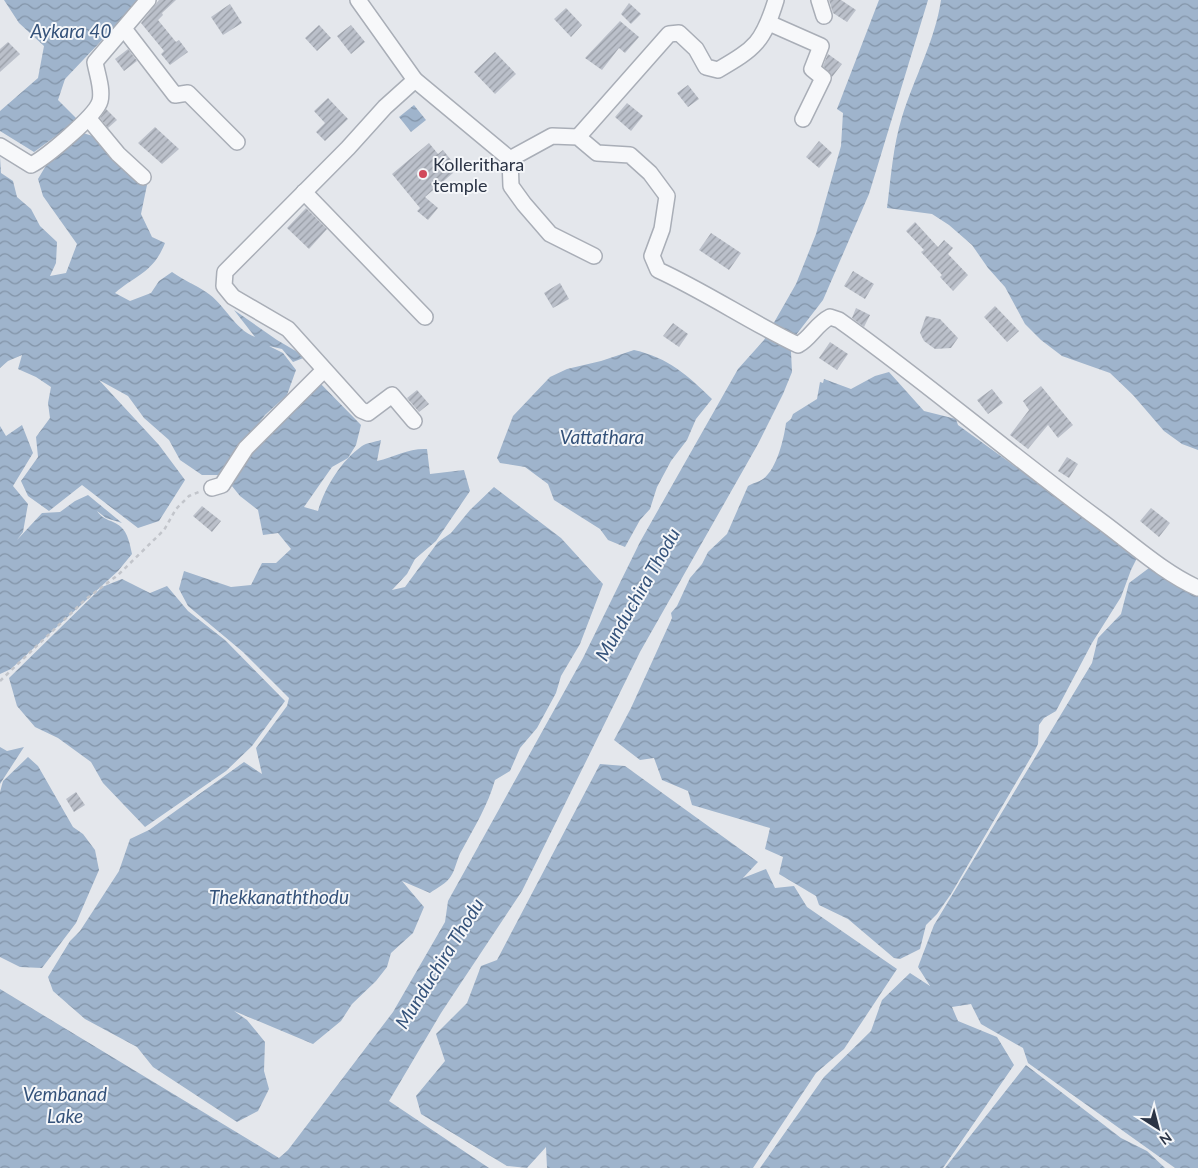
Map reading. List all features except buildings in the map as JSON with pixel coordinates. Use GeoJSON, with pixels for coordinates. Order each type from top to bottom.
{"type":"FeatureCollection","features":[{"type":"Feature","properties":{"kind":"street"},"geometry":{"type":"LineString","coordinates":[[0,146],[31,165],[89,119],[100,102],[100,88],[95,62],[148,0]]}},
{"type":"Feature","properties":{"kind":"street"},"geometry":{"type":"LineString","coordinates":[[358,0],[415,80],[510,160],[511,186],[550,234],[594,256]]}},
{"type":"Feature","properties":{"kind":"street"},"geometry":{"type":"LineString","coordinates":[[578,137],[669,34],[679,33],[696,49],[706,67],[718,70],[750,51],[768,23],[776,0]]}},
{"type":"Feature","properties":{"kind":"street"},"geometry":{"type":"LineString","coordinates":[[819,0],[824,16]]}},
{"type":"Feature","properties":{"kind":"street"},"geometry":{"type":"LineString","coordinates":[[768,23],[822,46],[812,69],[823,78],[803,119]]}},
{"type":"Feature","properties":{"kind":"street"},"geometry":{"type":"LineString","coordinates":[[124,30],[175,95],[188,93],[237,142]]}},
{"type":"Feature","properties":{"kind":"street"},"geometry":{"type":"LineString","coordinates":[[414,421],[392,395],[368,412],[361,410],[323,370],[310,351],[288,329],[233,297],[224,286],[225,272],[348,148],[385,107],[415,80]]}},
{"type":"Feature","properties":{"kind":"street"},"geometry":{"type":"LineString","coordinates":[[89,119],[118,154],[143,177]]}},
{"type":"Feature","properties":{"kind":"street"},"geometry":{"type":"LineString","coordinates":[[510,160],[552,136],[578,137],[597,153],[630,155],[650,173],[667,196],[662,229],[652,256],[658,270],[694,287],[764,329],[798,345],[804,342],[820,322],[830,317],[839,320],[904,366],[1030,469],[1168,570],[1198,588]]}},
{"type":"Feature","properties":{"kind":"street"},"geometry":{"type":"LineString","coordinates":[[304,192],[425,317]]}},
{"type":"Feature","properties":{"kind":"street"},"geometry":{"type":"LineString","coordinates":[[212,488],[222,485],[252,442],[323,370]]}},
{"type":"Feature","properties":{"kind":"path"},"geometry":{"type":"LineString","coordinates":[[0,681],[86,599],[118,575],[164,530],[176,509],[189,496],[212,488]]}},
{"type":"Feature","properties":{"kind":"water","name":"Aykara 40"},"geometry":{"type":"Polygon","coordinates":[[[4,0],[140,0],[65,79],[58,100],[78,120],[34,152],[0,131],[0,111],[38,78],[44,46],[19,23],[4,0]]]}},
{"type":"Feature","properties":{"kind":"water","name":"Vembanad Lake"},"geometry":{"type":"Polygon","coordinates":[[[879,0],[928,0],[869,194],[823,300],[796,335],[791,352],[792,372],[783,394],[758,444],[640,652],[522,891],[441,1013],[389,1101],[489,1168],[0,1168],[0,989],[279,1158],[288,1150],[393,1012],[445,922],[448,901],[583,658],[640,542],[738,369],[764,340],[796,284],[816,234],[841,146],[843,113],[837,109],[879,0]]]}},
{"type":"Feature","properties":{"kind":"water"},"geometry":{"type":"Polygon","coordinates":[[[941,0],[1198,0],[1198,450],[1182,444],[1164,431],[1133,395],[1110,373],[1062,356],[1041,340],[1025,324],[1005,287],[988,268],[972,245],[949,225],[932,214],[887,208],[896,139],[907,102],[934,30],[941,0]]]}},
{"type":"Feature","properties":{"kind":"water"},"geometry":{"type":"Polygon","coordinates":[[[414,105],[426,120],[411,132],[399,117],[414,105]]]}},
{"type":"Feature","properties":{"kind":"water","name":"Thekkanaththodu"},"geometry":{"type":"Polygon","coordinates":[[[80,132],[99,138],[129,171],[147,185],[141,214],[152,237],[165,243],[150,267],[115,293],[130,301],[151,293],[159,281],[172,272],[213,297],[235,322],[248,333],[255,337],[234,310],[277,340],[306,357],[293,362],[282,349],[269,346],[283,353],[296,370],[287,395],[265,415],[248,437],[317,380],[361,425],[356,445],[348,458],[364,445],[381,440],[377,461],[408,451],[427,449],[430,474],[464,470],[470,491],[436,541],[415,559],[407,574],[392,590],[405,587],[438,542],[451,533],[470,510],[494,487],[561,538],[603,584],[580,644],[561,676],[556,693],[537,728],[520,748],[510,771],[495,780],[485,807],[460,853],[449,879],[430,893],[402,881],[424,907],[413,933],[391,953],[387,967],[376,981],[352,1004],[341,1021],[313,1044],[234,1011],[247,1020],[265,1042],[264,1071],[269,1089],[258,1111],[237,1122],[153,1067],[137,1047],[85,1019],[53,991],[48,977],[70,941],[80,931],[119,871],[130,839],[149,830],[244,762],[262,774],[256,748],[287,706],[289,698],[243,652],[188,606],[179,589],[184,571],[231,587],[251,585],[262,563],[276,563],[291,549],[278,533],[263,535],[258,510],[240,496],[223,475],[202,475],[180,460],[169,440],[144,418],[128,396],[99,380],[159,445],[185,480],[159,521],[138,528],[82,485],[49,511],[28,496],[21,481],[38,457],[36,437],[50,418],[48,403],[51,387],[36,377],[18,369],[22,355],[8,361],[0,368],[0,157],[1,173],[13,181],[17,197],[31,209],[40,226],[57,242],[56,263],[50,276],[66,273],[77,244],[43,196],[38,179],[48,162],[80,132]],[[347,459],[332,467],[304,507],[318,511],[329,484],[347,459]]]}},
{"type":"Feature","properties":{"kind":"water","name":"Vattathara"},"geometry":{"type":"Polygon","coordinates":[[[634,350],[646,353],[677,368],[712,399],[696,419],[687,440],[671,461],[657,487],[650,509],[640,520],[625,547],[608,540],[600,529],[554,500],[548,484],[525,467],[500,463],[497,458],[513,416],[550,377],[567,369],[601,361],[634,350]]]}},
{"type":"Feature","properties":{"kind":"water"},"geometry":{"type":"Polygon","coordinates":[[[889,372],[924,411],[956,419],[958,425],[1016,467],[1030,471],[1140,552],[1121,597],[1092,643],[1056,711],[1044,718],[1039,725],[1038,744],[1034,752],[951,894],[937,914],[926,925],[920,949],[900,959],[894,958],[848,919],[819,905],[816,896],[779,874],[783,857],[765,849],[770,828],[692,805],[688,791],[662,780],[654,758],[640,760],[614,740],[631,708],[672,618],[671,613],[677,606],[690,578],[702,564],[708,552],[727,534],[748,486],[763,479],[772,468],[782,445],[786,423],[793,414],[817,399],[820,382],[823,383],[824,379],[851,389],[875,376],[889,372]]]}},
{"type":"Feature","properties":{"kind":"water"},"geometry":{"type":"Polygon","coordinates":[[[22,425],[33,453],[13,486],[28,504],[23,532],[17,540],[42,513],[60,512],[75,501],[88,495],[122,523],[106,518],[97,511],[103,517],[118,524],[125,532],[132,554],[118,571],[11,669],[0,674],[0,426],[6,436],[22,425]]]}},
{"type":"Feature","properties":{"kind":"water"},"geometry":{"type":"Polygon","coordinates":[[[1153,565],[1198,590],[1198,1168],[1175,1168],[1028,1063],[1023,1048],[981,1024],[971,1004],[952,1007],[958,1021],[997,1037],[1014,1065],[943,1168],[760,1168],[824,1077],[871,1031],[882,1000],[910,973],[930,986],[918,967],[934,925],[1092,663],[1098,638],[1121,614],[1129,583],[1153,565]]]}},
{"type":"Feature","properties":{"kind":"water"},"geometry":{"type":"Polygon","coordinates":[[[122,579],[150,593],[167,586],[188,611],[225,640],[285,701],[252,746],[226,771],[145,827],[103,783],[91,762],[58,738],[35,727],[17,706],[9,678],[102,587],[122,579]]]}},
{"type":"Feature","properties":{"kind":"water"},"geometry":{"type":"Polygon","coordinates":[[[0,747],[7,751],[24,747],[0,784],[0,747]]]}},
{"type":"Feature","properties":{"kind":"water"},"geometry":{"type":"Polygon","coordinates":[[[28,757],[38,766],[73,827],[83,834],[95,850],[99,870],[76,923],[42,968],[20,967],[0,957],[0,792],[3,781],[28,757]]]}},
{"type":"Feature","properties":{"kind":"water"},"geometry":{"type":"Polygon","coordinates":[[[600,764],[625,766],[758,862],[743,878],[766,869],[775,888],[794,886],[807,907],[897,969],[844,1049],[816,1073],[753,1168],[547,1168],[546,1147],[527,1168],[507,1166],[421,1114],[416,1096],[445,1061],[436,1034],[467,1003],[481,966],[497,960],[600,764]]]}},
{"type":"Feature","properties":{"kind":"water"},"geometry":{"type":"Polygon","coordinates":[[[1026,1065],[1121,1138],[1147,1151],[1165,1168],[945,1168],[1026,1065]]]}},
{"type":"Feature","properties":{"kind":"place","name":"Kollerithara temple"},"geometry":{"type":"Point","coordinates":[423,174]}},
{"type":"Feature","properties":{"kind":"water label","name":"Munduchira Thodu"},"geometry":{"type":"Point","coordinates":[637,594]}},
{"type":"Feature","properties":{"kind":"water label","name":"Munduchira Thodu"},"geometry":{"type":"Point","coordinates":[439,963]}}]}
